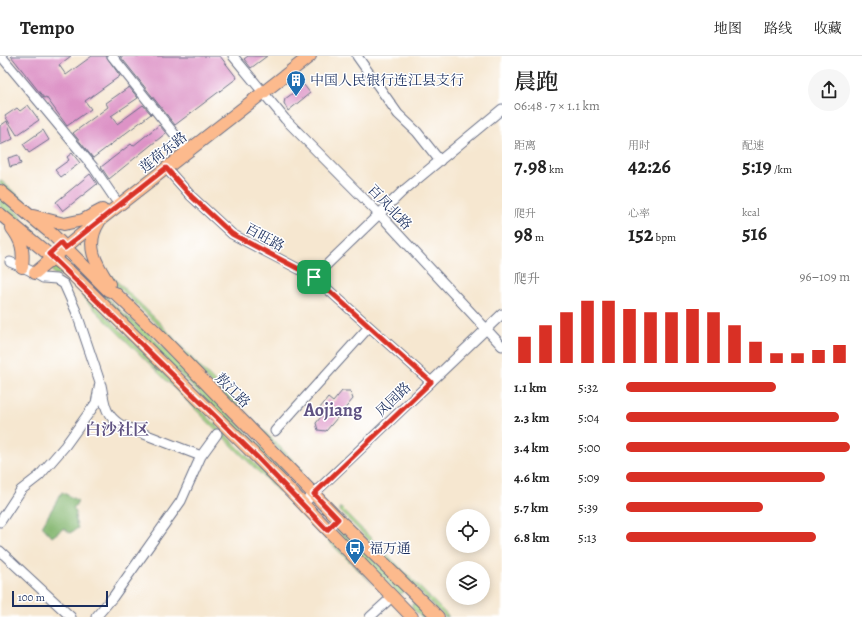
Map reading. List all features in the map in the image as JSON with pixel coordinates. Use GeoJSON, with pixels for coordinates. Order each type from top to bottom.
{"type":"FeatureCollection","features":[{"type":"Feature","properties":{"kind":"main road","name":"莲荷东路"},"geometry":{"type":"LineString","coordinates":[[29,270],[51,256],[104,212],[166,168],[260,90],[298,56]]}},
{"type":"Feature","properties":{"kind":"main road","name":"莲荷东路"},"geometry":{"type":"LineString","coordinates":[[104,212],[115,200],[184,146],[260,90],[310,56]]}},
{"type":"Feature","properties":{"kind":"main road","name":"敖江路"},"geometry":{"type":"LineString","coordinates":[[0,191],[30,216],[108,290],[115,293],[154,330],[338,519],[438,617]]}},
{"type":"Feature","properties":{"kind":"main road"},"geometry":{"type":"LineString","coordinates":[[18,228],[30,216],[64,224],[83,220],[104,212]]}},
{"type":"Feature","properties":{"kind":"main road"},"geometry":{"type":"LineString","coordinates":[[104,212],[94,231],[91,248],[96,263],[115,293]]}},
{"type":"Feature","properties":{"kind":"main road"},"geometry":{"type":"LineString","coordinates":[[2,216],[51,256],[282,482],[412,617]]}},
{"type":"Feature","properties":{"kind":"main road"},"geometry":{"type":"LineString","coordinates":[[2,216],[21,241],[29,270]]}},
{"type":"Feature","properties":{"kind":"main road"},"geometry":{"type":"LineString","coordinates":[[282,482],[293,472]]}},
{"type":"Feature","properties":{"kind":"main road"},"geometry":{"type":"LineString","coordinates":[[327,530],[338,519]]}},
{"type":"Feature","properties":{"kind":"street"},"geometry":{"type":"LineString","coordinates":[[1,56],[94,168],[115,200]]}},
{"type":"Feature","properties":{"kind":"street"},"geometry":{"type":"LineString","coordinates":[[112,56],[184,146]]}},
{"type":"Feature","properties":{"kind":"street","name":"百凤北路"},"geometry":{"type":"LineString","coordinates":[[233,56],[293,128],[378,214],[502,346]]}},
{"type":"Feature","properties":{"kind":"street"},"geometry":{"type":"LineString","coordinates":[[357,56],[398,114],[417,132],[440,161]]}},
{"type":"Feature","properties":{"kind":"street"},"geometry":{"type":"LineString","coordinates":[[314,277],[378,214],[502,109]]}},
{"type":"Feature","properties":{"kind":"street","name":"百旺路"},"geometry":{"type":"LineString","coordinates":[[166,168],[191,196],[232,234],[314,277],[431,382]]}},
{"type":"Feature","properties":{"kind":"street"},"geometry":{"type":"LineString","coordinates":[[10,262],[43,278],[56,279],[64,284],[76,311],[100,382],[106,410],[112,419],[122,425],[201,456]]}},
{"type":"Feature","properties":{"kind":"street","name":"凤园路"},"geometry":{"type":"LineString","coordinates":[[303,504],[502,314]]}},
{"type":"Feature","properties":{"kind":"street"},"geometry":{"type":"LineString","coordinates":[[275,431],[369,327]]}},
{"type":"Feature","properties":{"kind":"street"},"geometry":{"type":"LineString","coordinates":[[0,522],[21,490],[39,476],[65,446],[96,402],[100,382]]}},
{"type":"Feature","properties":{"kind":"street"},"geometry":{"type":"LineString","coordinates":[[96,617],[113,597],[181,501],[201,456],[217,434]]}},
{"type":"Feature","properties":{"kind":"street"},"geometry":{"type":"LineString","coordinates":[[0,551],[71,617]]}},
{"type":"Feature","properties":{"kind":"street"},"geometry":{"type":"LineString","coordinates":[[370,617],[392,597]]}},
{"type":"Feature","properties":{"kind":"green space"},"geometry":{"type":"Polygon","coordinates":[[[0,180],[31,206],[31,208],[28,209],[0,185],[0,180]]]}},
{"type":"Feature","properties":{"kind":"green space"},"geometry":{"type":"Polygon","coordinates":[[[0,197],[21,216],[21,219],[16,219],[0,206],[0,197]]]}},
{"type":"Feature","properties":{"kind":"green space"},"geometry":{"type":"Polygon","coordinates":[[[49,266],[56,266],[64,275],[54,274],[49,266]]]}},
{"type":"Feature","properties":{"kind":"green space"},"geometry":{"type":"Polygon","coordinates":[[[106,271],[160,323],[194,361],[302,469],[302,472],[190,362],[159,326],[104,273],[106,271]]]}},
{"type":"Feature","properties":{"kind":"green space"},"geometry":{"type":"Polygon","coordinates":[[[82,274],[84,274],[124,314],[148,333],[285,470],[286,473],[282,473],[239,434],[82,274]]]}},
{"type":"Feature","properties":{"kind":"green space"},"geometry":{"type":"Polygon","coordinates":[[[84,294],[280,489],[280,491],[278,491],[82,297],[84,294]]]}},
{"type":"Feature","properties":{"kind":"green space"},"geometry":{"type":"Polygon","coordinates":[[[62,492],[78,501],[73,509],[76,512],[75,520],[78,528],[70,533],[64,528],[52,537],[42,526],[62,492]]]}},
{"type":"Feature","properties":{"kind":"green space"},"geometry":{"type":"Polygon","coordinates":[[[339,508],[341,508],[449,617],[445,617],[340,511],[339,508]]]}},
{"type":"Feature","properties":{"kind":"green space"},"geometry":{"type":"Polygon","coordinates":[[[337,527],[388,574],[404,592],[399,594],[335,529],[337,527]]]}},
{"type":"Feature","properties":{"kind":"green space"},"geometry":{"type":"Polygon","coordinates":[[[319,529],[321,530],[374,585],[319,532],[319,529]]]}},
{"type":"Feature","properties":{"kind":"green space"},"geometry":{"type":"Polygon","coordinates":[[[414,603],[430,617],[421,617],[412,608],[412,604],[414,603]]]}},
{"type":"Feature","properties":{"kind":"building"},"geometry":{"type":"Polygon","coordinates":[[[11,56],[71,56],[59,65],[66,75],[92,56],[106,56],[120,76],[85,101],[91,109],[67,126],[46,97],[44,98],[11,56]]]}},
{"type":"Feature","properties":{"kind":"building"},"geometry":{"type":"Polygon","coordinates":[[[120,56],[220,56],[237,78],[175,125],[120,56]]]}},
{"type":"Feature","properties":{"kind":"building"},"geometry":{"type":"Polygon","coordinates":[[[248,56],[267,56],[251,68],[244,59],[248,56]]]}},
{"type":"Feature","properties":{"kind":"building","name":"中国人民银行连江县支行"},"geometry":{"type":"Polygon","coordinates":[[[304,85],[310,93],[288,111],[284,103],[285,99],[304,85]]]}},
{"type":"Feature","properties":{"kind":"building"},"geometry":{"type":"Polygon","coordinates":[[[129,87],[138,98],[111,116],[117,124],[143,105],[151,114],[93,158],[73,133],[108,107],[106,103],[129,87]]]}},
{"type":"Feature","properties":{"kind":"building"},"geometry":{"type":"Polygon","coordinates":[[[28,105],[39,120],[17,135],[5,116],[17,108],[20,111],[28,105]]]}},
{"type":"Feature","properties":{"kind":"building"},"geometry":{"type":"Polygon","coordinates":[[[7,121],[13,139],[0,145],[0,126],[7,121]]]}},
{"type":"Feature","properties":{"kind":"building"},"geometry":{"type":"Polygon","coordinates":[[[159,125],[166,133],[109,179],[101,167],[131,144],[133,146],[159,125]]]}},
{"type":"Feature","properties":{"kind":"building"},"geometry":{"type":"Polygon","coordinates":[[[43,130],[49,140],[29,153],[23,144],[43,130]]]}},
{"type":"Feature","properties":{"kind":"building"},"geometry":{"type":"Polygon","coordinates":[[[72,153],[80,163],[61,177],[55,170],[69,160],[67,157],[72,153]]]}},
{"type":"Feature","properties":{"kind":"building"},"geometry":{"type":"Polygon","coordinates":[[[18,155],[21,164],[10,167],[8,158],[18,155]]]}},
{"type":"Feature","properties":{"kind":"building"},"geometry":{"type":"Polygon","coordinates":[[[90,174],[97,184],[63,211],[56,202],[90,174]]]}},
{"type":"Feature","properties":{"kind":"building"},"geometry":{"type":"Polygon","coordinates":[[[342,391],[350,391],[353,399],[326,431],[318,430],[316,423],[325,412],[320,408],[328,398],[333,402],[342,391]]]}},
{"type":"Feature","properties":{"kind":"place","name":"中国人民银行连江县支行"},"geometry":{"type":"Point","coordinates":[296,97]}},
{"type":"Feature","properties":{"kind":"place","name":"福万通"},"geometry":{"type":"Point","coordinates":[355,565]}},
{"type":"Feature","properties":{"kind":"district","name":"Aojiang"},"geometry":{"type":"Point","coordinates":[333,410]}},
{"type":"Feature","properties":{"kind":"district","name":"白沙社区"},"geometry":{"type":"Point","coordinates":[117,429]}},
{"type":"Feature","properties":{"kind":"route"},"geometry":{"type":"LineString","coordinates":[[166,168],[191,196],[232,234],[286,264],[314,277],[431,382],[314,494],[338,519],[327,530],[256,456],[235,438],[70,272],[49,254],[61,243],[65,248],[166,168]]}}]}
